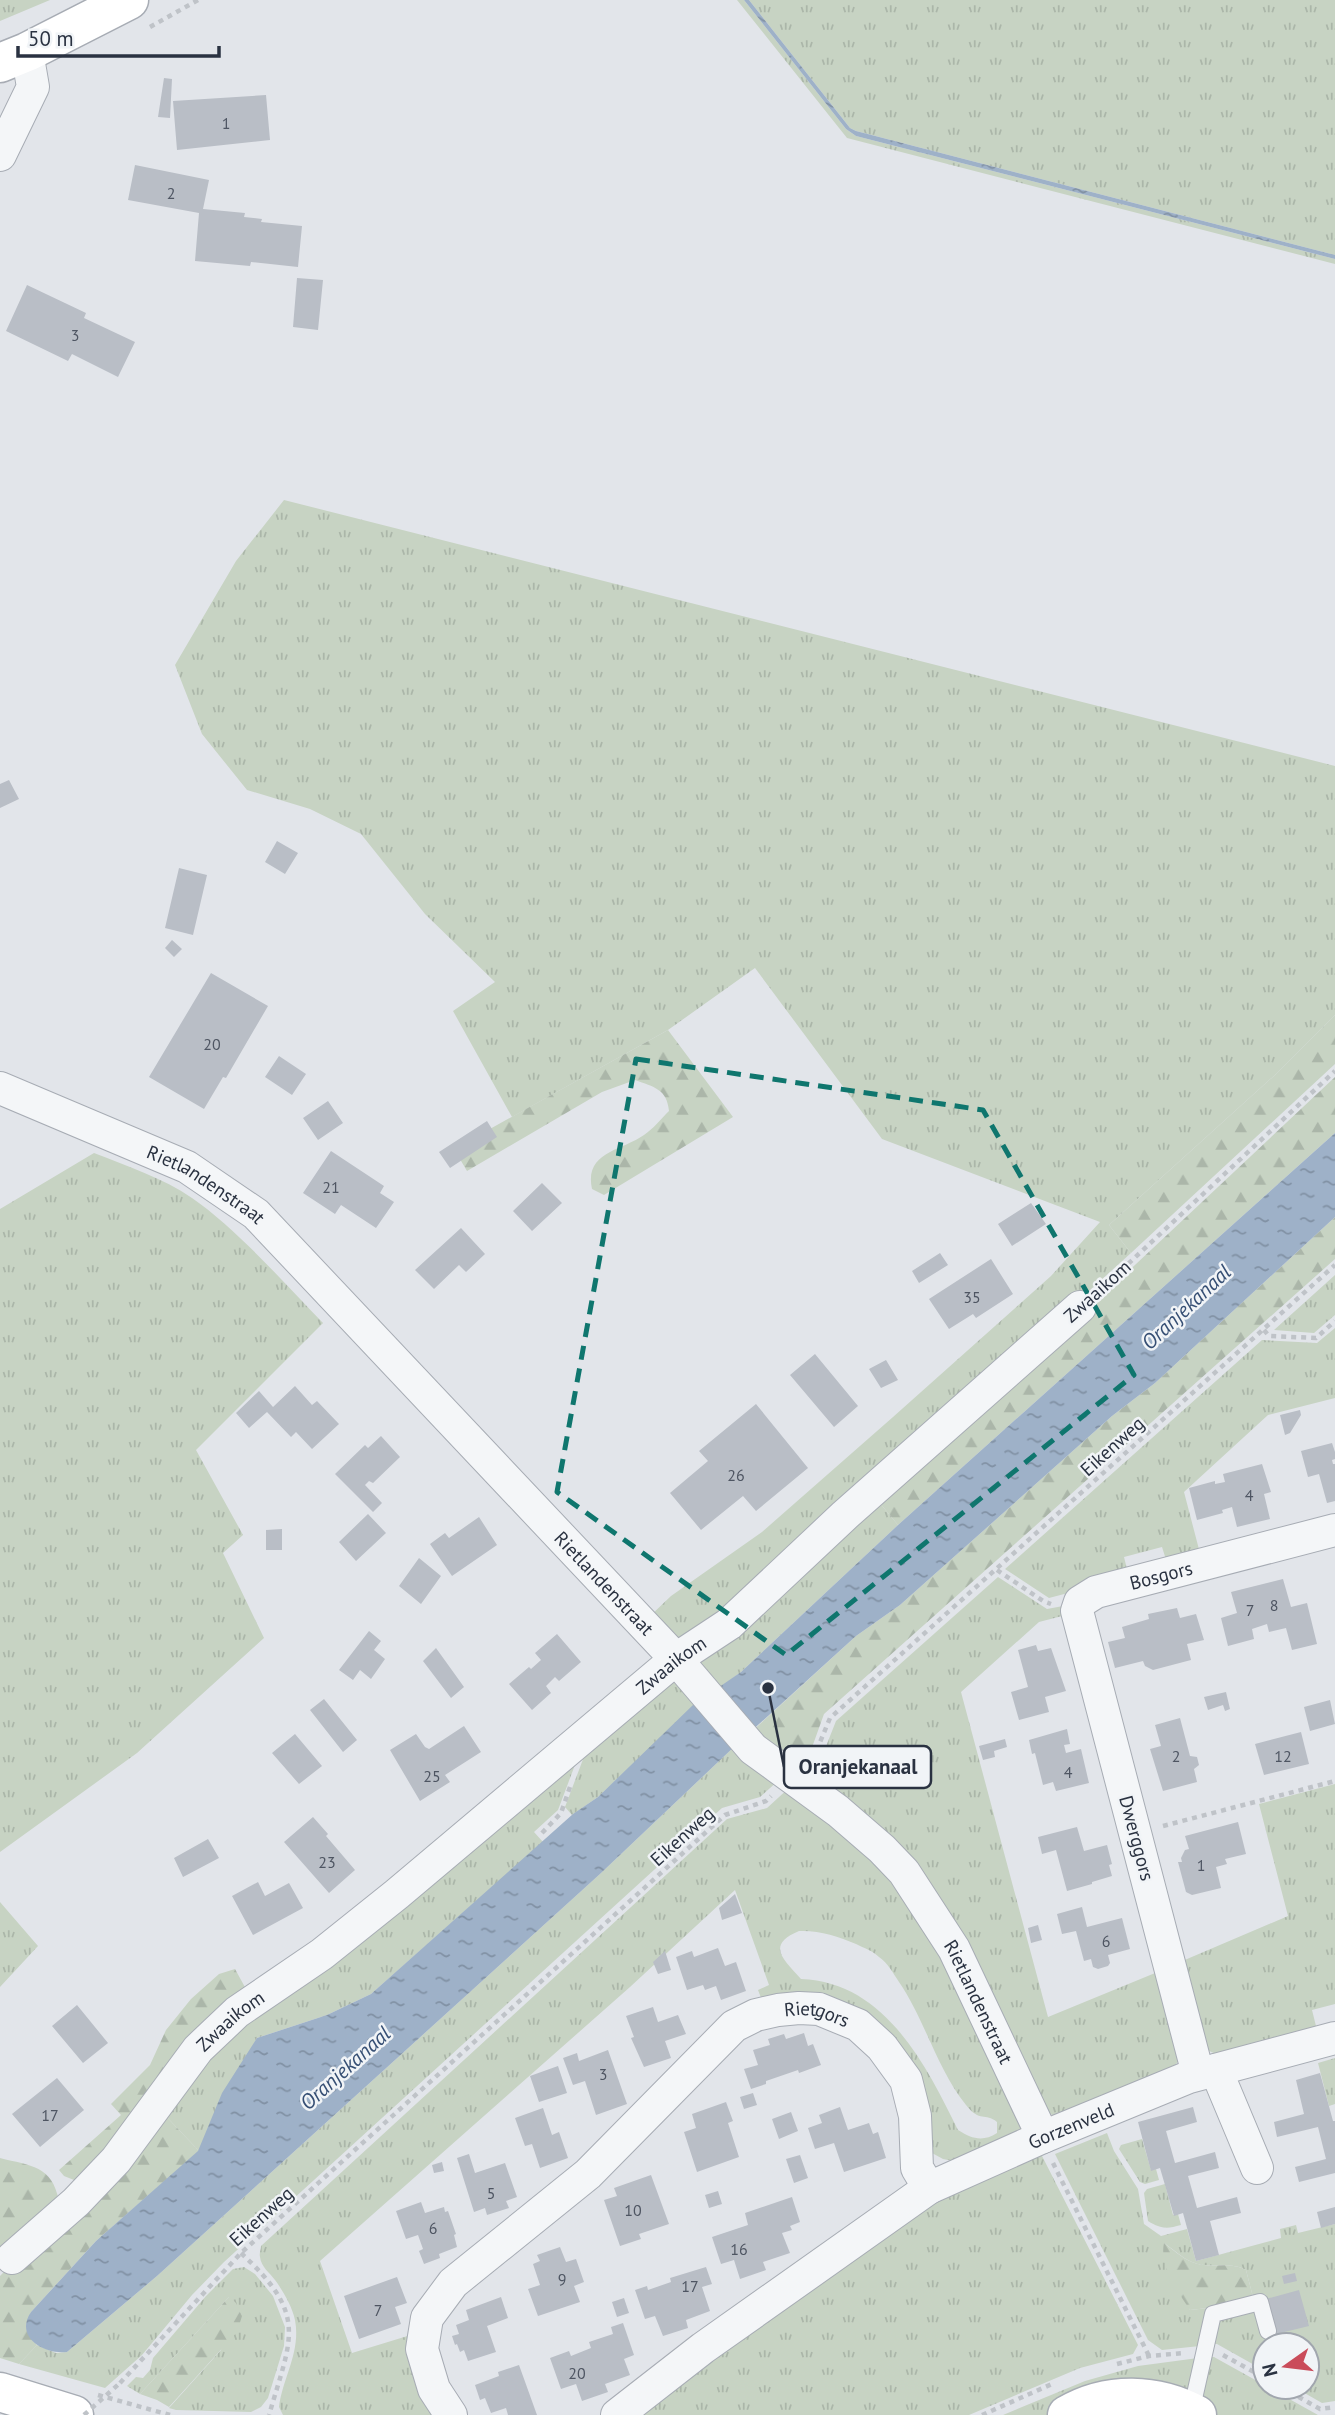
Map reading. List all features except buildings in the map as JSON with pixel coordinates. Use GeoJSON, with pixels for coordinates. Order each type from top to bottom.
{"type":"FeatureCollection","features":[{"type":"Feature","properties":{"kind":"street"},"geometry":{"type":"LineString","coordinates":[[0,155],[33,87],[13,58],[129,0]]}},
{"type":"Feature","properties":{"kind":"street","name":"Rietlandenstraat"},"geometry":{"type":"LineString","coordinates":[[0,1088],[187,1167],[256,1214],[676,1659],[753,1749],[838,1811],[904,1872],[954,1949],[1042,2137]]}},
{"type":"Feature","properties":{"kind":"street","name":"Zwaaikom"},"geometry":{"type":"LineString","coordinates":[[12,2258],[76,2202],[116,2160],[198,2049],[236,2012],[322,1955],[676,1659],[729,1623],[845,1515],[1080,1307]]}},
{"type":"Feature","properties":{"kind":"street","name":"Bosgors"},"geometry":{"type":"LineString","coordinates":[[1080,1602],[1096,1592],[1335,1530]]}},
{"type":"Feature","properties":{"kind":"street","name":"Dwerggors"},"geometry":{"type":"LineString","coordinates":[[1080,1602],[1077,1611],[1135,1833],[1207,2072]]}},
{"type":"Feature","properties":{"kind":"street","name":"Rietgors"},"geometry":{"type":"LineString","coordinates":[[451,2415],[434,2389],[422,2349],[427,2318],[453,2283],[588,2174],[734,2026],[756,2015],[778,2010],[819,2009],[858,2025],[882,2047],[906,2080],[915,2116],[917,2168],[929,2188]]}},
{"type":"Feature","properties":{"kind":"street","name":"Gorzenveld"},"geometry":{"type":"LineString","coordinates":[[929,2188],[1042,2137],[1207,2072],[1335,2038]]}},
{"type":"Feature","properties":{"kind":"street"},"geometry":{"type":"LineString","coordinates":[[1207,2072],[1257,2168]]}},
{"type":"Feature","properties":{"kind":"street"},"geometry":{"type":"LineString","coordinates":[[617,2415],[703,2348],[929,2188]]}},
{"type":"Feature","properties":{"kind":"street"},"geometry":{"type":"LineString","coordinates":[[0,2392],[74,2415]]}},
{"type":"Feature","properties":{"kind":"street"},"geometry":{"type":"LineString","coordinates":[[1067,2415],[1097,2403],[1121,2398],[1156,2399],[1194,2413]]}},
{"type":"Feature","properties":{"kind":"lane"},"geometry":{"type":"LineString","coordinates":[[1194,2413],[1213,2314],[1260,2302],[1268,2331]]}},
{"type":"Feature","properties":{"kind":"path","name":"Zwaaikom"},"geometry":{"type":"LineString","coordinates":[[1080,1307],[1335,1071]]}},
{"type":"Feature","properties":{"kind":"path","name":"Eikenweg"},"geometry":{"type":"LineString","coordinates":[[84,2415],[120,2384],[241,2253],[725,1815],[766,1801],[816,1752],[830,1718],[1335,1265]]}},
{"type":"Feature","properties":{"kind":"path"},"geometry":{"type":"LineString","coordinates":[[1264,1330],[1269,1336],[1316,1338],[1335,1321]]}},
{"type":"Feature","properties":{"kind":"path"},"geometry":{"type":"LineString","coordinates":[[997,1570],[1043,1601],[1051,1604],[1060,1601],[1080,1602]]}},
{"type":"Feature","properties":{"kind":"path"},"geometry":{"type":"LineString","coordinates":[[1135,1833],[1335,1781]]}},
{"type":"Feature","properties":{"kind":"path"},"geometry":{"type":"LineString","coordinates":[[1042,2137],[1149,2356]]}},
{"type":"Feature","properties":{"kind":"path"},"geometry":{"type":"LineString","coordinates":[[241,2253],[265,2276],[279,2295],[289,2317],[289,2346],[269,2415]]}},
{"type":"Feature","properties":{"kind":"path"},"geometry":{"type":"LineString","coordinates":[[1305,2401],[1320,2409],[1335,2407]]}},
{"type":"Feature","properties":{"kind":"highlighted area"},"geometry":{"type":"Polygon","coordinates":[[[636,1059],[983,1110],[1134,1375],[786,1655],[557,1492],[636,1059]]]}},
{"type":"Feature","properties":{"kind":"green space"},"geometry":{"type":"Polygon","coordinates":[[[0,0],[50,0],[0,21],[0,0]]]}},
{"type":"Feature","properties":{"kind":"green space"},"geometry":{"type":"Polygon","coordinates":[[[737,0],[744,0],[846,129],[856,136],[1335,259],[1335,264],[847,138],[737,0]]]}},
{"type":"Feature","properties":{"kind":"green space"},"geometry":{"type":"Polygon","coordinates":[[[749,0],[1335,0],[1335,255],[856,131],[850,128],[749,0]]]}},
{"type":"Feature","properties":{"kind":"green space"},"geometry":{"type":"Polygon","coordinates":[[[284,500],[1335,766],[1335,1015],[1276,1074],[1109,1225],[1131,1253],[766,1583],[680,1638],[671,1636],[648,1618],[671,1596],[762,1532],[1051,1276],[1100,1222],[882,1139],[755,968],[668,1030],[512,1117],[453,1011],[495,982],[425,914],[361,834],[310,809],[247,790],[202,734],[175,665],[236,561],[284,500]]]}},
{"type":"Feature","properties":{"kind":"green space"},"geometry":{"type":"Polygon","coordinates":[[[1335,1015],[1335,1064],[1131,1253],[1109,1225],[1276,1074],[1335,1015]]]}},
{"type":"Feature","properties":{"kind":"green space"},"geometry":{"type":"Polygon","coordinates":[[[668,1030],[733,1117],[604,1195],[592,1189],[591,1177],[599,1160],[644,1135],[669,1111],[662,1093],[635,1080],[602,1092],[467,1171],[454,1149],[668,1030]]]}},
{"type":"Feature","properties":{"kind":"green space"},"geometry":{"type":"Polygon","coordinates":[[[1335,1077],[1335,1133],[898,1525],[874,1496],[1086,1311],[1335,1077]]]}},
{"type":"Feature","properties":{"kind":"green space"},"geometry":{"type":"Polygon","coordinates":[[[94,1153],[157,1178],[192,1198],[243,1241],[323,1323],[196,1450],[243,1535],[223,1553],[264,1638],[137,1753],[0,1852],[0,1209],[94,1153]]]}},
{"type":"Feature","properties":{"kind":"green space"},"geometry":{"type":"Polygon","coordinates":[[[1335,1217],[1335,1259],[824,1714],[810,1753],[795,1766],[750,1733],[856,1636],[900,1605],[1112,1416],[1155,1383],[1335,1217]]]}},
{"type":"Feature","properties":{"kind":"green space"},"geometry":{"type":"Polygon","coordinates":[[[1335,1275],[1335,1315],[1314,1333],[1274,1330],[1335,1275]]]}},
{"type":"Feature","properties":{"kind":"green space"},"geometry":{"type":"Polygon","coordinates":[[[1335,1328],[1335,1398],[1268,1415],[1184,1492],[1201,1557],[1168,1566],[1162,1547],[1124,1557],[1129,1577],[1049,1598],[1005,1569],[1262,1340],[1317,1343],[1335,1328]]]}},
{"type":"Feature","properties":{"kind":"green space"},"geometry":{"type":"Polygon","coordinates":[[[874,1496],[898,1525],[741,1672],[713,1693],[699,1673],[699,1657],[874,1496]]]}},
{"type":"Feature","properties":{"kind":"green space"},"geometry":{"type":"Polygon","coordinates":[[[998,1577],[1047,1609],[1063,1606],[1066,1615],[1039,1622],[961,1692],[1048,2017],[1160,1971],[1179,2060],[1174,2067],[1055,2116],[1045,2112],[983,1987],[805,1774],[821,1759],[836,1721],[998,1577]]]}},
{"type":"Feature","properties":{"kind":"green space"},"geometry":{"type":"Polygon","coordinates":[[[678,1681],[701,1700],[598,1797],[572,1815],[565,1807],[585,1754],[665,1683],[678,1681]]]}},
{"type":"Feature","properties":{"kind":"green space"},"geometry":{"type":"Polygon","coordinates":[[[736,1745],[779,1780],[760,1797],[722,1808],[224,2262],[192,2295],[142,2355],[105,2388],[19,2364],[37,2345],[56,2353],[67,2352],[157,2276],[600,1874],[736,1745]]]}},
{"type":"Feature","properties":{"kind":"green space"},"geometry":{"type":"Polygon","coordinates":[[[581,1749],[558,1810],[534,1832],[543,1842],[371,1994],[327,2015],[257,2038],[199,2151],[161,2111],[202,2051],[581,1749]]]}},
{"type":"Feature","properties":{"kind":"green space"},"geometry":{"type":"Polygon","coordinates":[[[1335,1784],[1335,2004],[1312,2010],[1317,2030],[1218,2055],[1207,2050],[1180,1962],[1288,1916],[1259,1804],[1335,1784]]]}},
{"type":"Feature","properties":{"kind":"green space"},"geometry":{"type":"Polygon","coordinates":[[[790,1787],[848,1829],[921,1914],[1023,2130],[953,2161],[932,2153],[892,2044],[763,2003],[758,1990],[769,1985],[735,1890],[630,1987],[320,2261],[352,2353],[414,2334],[438,2415],[283,2415],[279,2407],[294,2354],[295,2320],[284,2294],[262,2264],[261,2246],[727,1819],[767,1808],[790,1787]],[[806,1931],[789,1936],[780,1947],[784,1959],[801,1979],[831,1984],[856,1995],[879,2011],[899,2031],[916,2054],[958,2130],[978,2138],[987,2138],[997,2133],[997,2122],[975,2114],[956,2091],[908,1997],[885,1962],[871,1951],[849,1941],[806,1931]]]}},
{"type":"Feature","properties":{"kind":"green space"},"geometry":{"type":"Polygon","coordinates":[[[0,1902],[38,1946],[0,1987],[0,1902]]]}},
{"type":"Feature","properties":{"kind":"green space"},"geometry":{"type":"Polygon","coordinates":[[[235,1969],[246,1989],[79,2182],[64,2176],[59,2170],[121,2115],[111,2104],[150,2065],[166,2030],[191,1999],[219,1974],[235,1969]]]}},
{"type":"Feature","properties":{"kind":"green space"},"geometry":{"type":"Polygon","coordinates":[[[1335,2058],[1335,2104],[1329,2106],[1318,2063],[1335,2058]]]}},
{"type":"Feature","properties":{"kind":"green space"},"geometry":{"type":"Polygon","coordinates":[[[161,2111],[199,2151],[96,2241],[31,2312],[28,2330],[37,2345],[19,2364],[0,2358],[0,2276],[161,2111]]]}},
{"type":"Feature","properties":{"kind":"green space"},"geometry":{"type":"Polygon","coordinates":[[[1107,2133],[1114,2151],[1138,2189],[1144,2224],[1161,2236],[1187,2229],[1196,2261],[1281,2238],[1280,2229],[1296,2225],[1298,2233],[1335,2224],[1335,2401],[1322,2403],[1318,2401],[1321,2401],[1321,2331],[1275,2331],[1265,2294],[1253,2297],[1246,2270],[1192,2262],[1164,2243],[1190,2310],[1208,2308],[1200,2346],[1162,2350],[1148,2340],[1055,2154],[1107,2133]]]}},
{"type":"Feature","properties":{"kind":"green space"},"geometry":{"type":"Polygon","coordinates":[[[1142,2139],[1151,2170],[1156,2169],[1159,2180],[1145,2184],[1140,2182],[1119,2149],[1121,2145],[1142,2139]]]}},
{"type":"Feature","properties":{"kind":"green space"},"geometry":{"type":"Polygon","coordinates":[[[1040,2152],[1138,2345],[1133,2354],[1080,2368],[969,2415],[637,2415],[818,2278],[956,2189],[1040,2152]]]}},
{"type":"Feature","properties":{"kind":"green space"},"geometry":{"type":"Polygon","coordinates":[[[0,2158],[30,2166],[45,2174],[56,2189],[59,2201],[0,2263],[0,2158]]]}},
{"type":"Feature","properties":{"kind":"green space"},"geometry":{"type":"Polygon","coordinates":[[[1165,2184],[1173,2215],[1178,2214],[1181,2225],[1164,2228],[1148,2221],[1144,2193],[1147,2189],[1165,2184]]]}},
{"type":"Feature","properties":{"kind":"green space"},"geometry":{"type":"Polygon","coordinates":[[[1164,2243],[1192,2262],[1246,2270],[1253,2297],[1190,2310],[1167,2269],[1164,2243]]]}},
{"type":"Feature","properties":{"kind":"green space"},"geometry":{"type":"Polygon","coordinates":[[[244,2267],[255,2274],[273,2296],[285,2327],[284,2346],[268,2398],[261,2407],[251,2412],[169,2408],[221,2350],[229,2297],[140,2394],[127,2386],[136,2377],[143,2378],[150,2370],[153,2358],[206,2296],[233,2269],[244,2267]]]}},
{"type":"Feature","properties":{"kind":"green space"},"geometry":{"type":"Polygon","coordinates":[[[229,2297],[236,2303],[242,2316],[237,2332],[169,2407],[140,2394],[229,2297]]]}},
{"type":"Feature","properties":{"kind":"green space"},"geometry":{"type":"Polygon","coordinates":[[[1257,2308],[1263,2331],[1251,2331],[1251,2363],[1213,2344],[1218,2318],[1257,2308]]]}},
{"type":"Feature","properties":{"kind":"green space"},"geometry":{"type":"Polygon","coordinates":[[[1210,2357],[1214,2357],[1251,2378],[1251,2401],[1293,2401],[1318,2415],[1215,2415],[1200,2407],[1210,2357]]]}},
{"type":"Feature","properties":{"kind":"green space"},"geometry":{"type":"Polygon","coordinates":[[[1198,2358],[1188,2403],[1048,2415],[1003,2415],[1085,2381],[1138,2366],[1198,2358]]]}},
{"type":"Feature","properties":{"kind":"water"},"geometry":{"type":"Polygon","coordinates":[[[744,0],[749,0],[850,128],[856,131],[1335,255],[1335,259],[856,136],[846,129],[744,0]]]}},
{"type":"Feature","properties":{"kind":"water"},"geometry":{"type":"Polygon","coordinates":[[[1335,1133],[1335,1217],[1155,1383],[1112,1416],[900,1605],[856,1636],[600,1874],[157,2276],[67,2352],[49,2351],[34,2342],[26,2329],[31,2312],[96,2241],[198,2151],[222,2093],[257,2038],[327,2015],[371,1994],[573,1814],[598,1797],[693,1705],[741,1672],[898,1525],[1335,1133]]]}},
{"type":"Feature","properties":{"kind":"place","name":"Oranjekanaal"},"geometry":{"type":"Point","coordinates":[768,1688]}}]}
